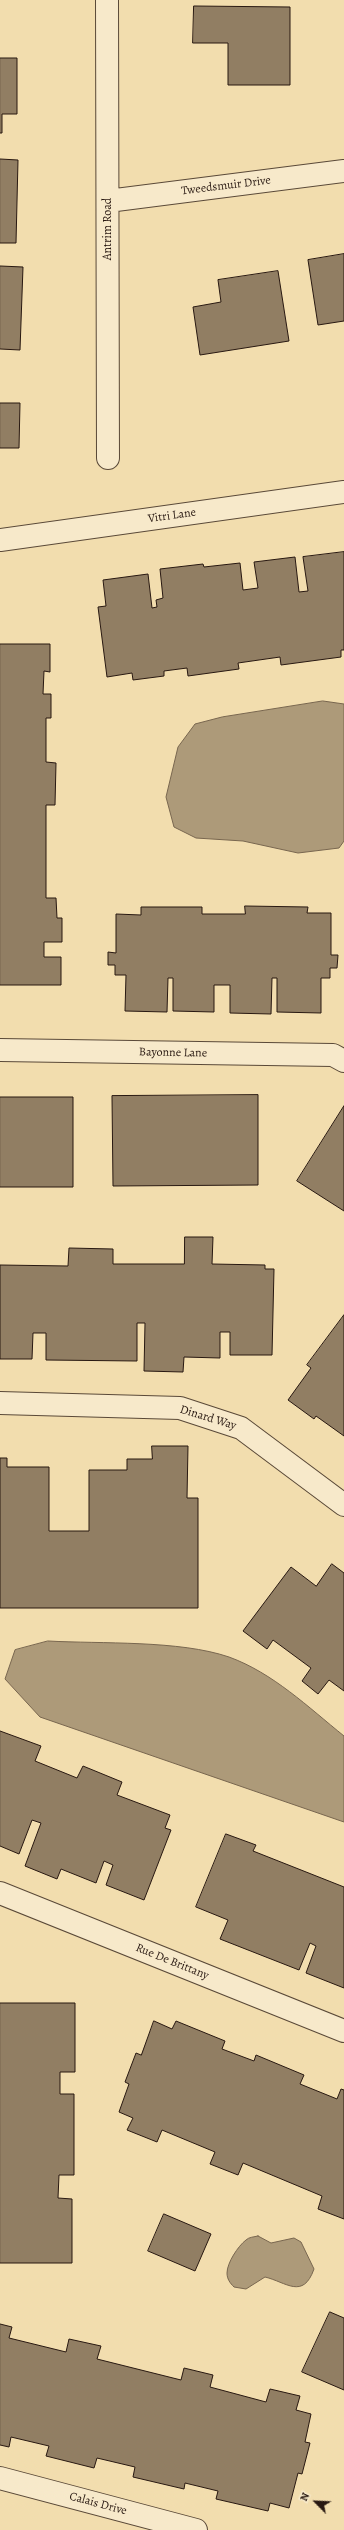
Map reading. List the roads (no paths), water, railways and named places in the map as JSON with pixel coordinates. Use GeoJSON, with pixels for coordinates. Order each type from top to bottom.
{"type":"FeatureCollection","features":[{"type":"Feature","properties":{"kind":"street","name":"Antrim Road"},"geometry":{"type":"LineString","coordinates":[[107,0],[108,458]]}},
{"type":"Feature","properties":{"kind":"street","name":"Tweedsmuir Drive"},"geometry":{"type":"LineString","coordinates":[[108,201],[344,171]]}},
{"type":"Feature","properties":{"kind":"street","name":"Vitri Lane"},"geometry":{"type":"LineString","coordinates":[[0,540],[344,492]]}},
{"type":"Feature","properties":{"kind":"street","name":"Bayonne Lane"},"geometry":{"type":"LineString","coordinates":[[0,1050],[333,1055],[344,1061]]}},
{"type":"Feature","properties":{"kind":"street","name":"Dinard Way"},"geometry":{"type":"LineString","coordinates":[[0,1403],[180,1408],[241,1428],[344,1505]]}},
{"type":"Feature","properties":{"kind":"street","name":"Rue De Brittany"},"geometry":{"type":"LineString","coordinates":[[0,1893],[344,2031]]}},
{"type":"Feature","properties":{"kind":"street","name":"Calais Drive"},"geometry":{"type":"LineString","coordinates":[[0,2478],[196,2530]]}}]}
